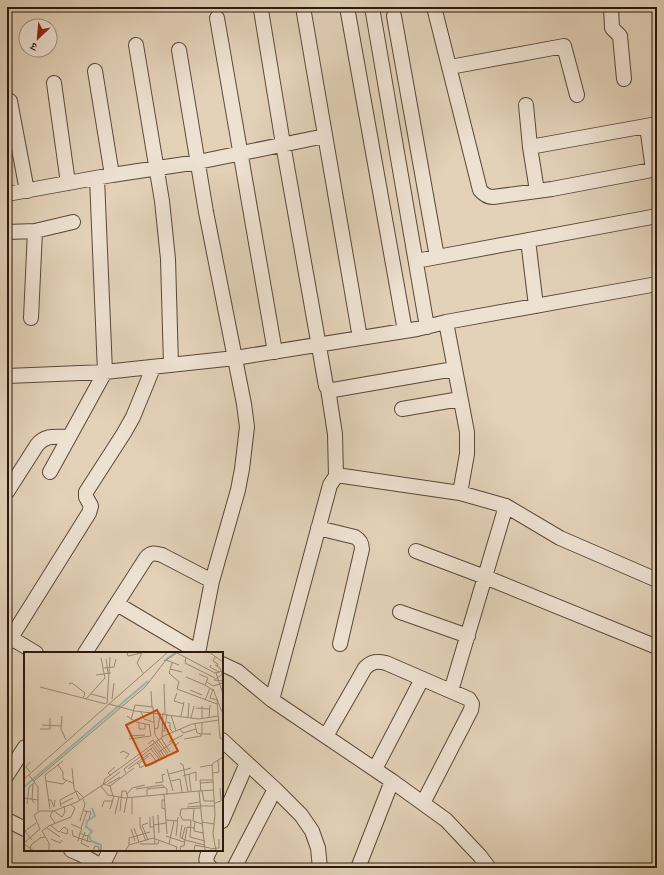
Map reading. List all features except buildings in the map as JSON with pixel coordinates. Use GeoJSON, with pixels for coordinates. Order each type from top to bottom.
{"type":"FeatureCollection","features":[{"type":"Feature","properties":{"kind":"street"},"geometry":{"type":"LineString","coordinates":[[347,7],[405,331]]}},
{"type":"Feature","properties":{"kind":"street"},"geometry":{"type":"LineString","coordinates":[[372,7],[427,327]]}},
{"type":"Feature","properties":{"kind":"street"},"geometry":{"type":"LineString","coordinates":[[434,7],[482,193],[493,198],[655,170],[652,125],[530,147]]}},
{"type":"Feature","properties":{"kind":"street"},"geometry":{"type":"LineString","coordinates":[[611,7],[612,28],[620,36],[624,79]]}},
{"type":"Feature","properties":{"kind":"street"},"geometry":{"type":"LineString","coordinates":[[260,10],[318,345],[326,386],[328,389],[335,434],[336,476],[330,484],[272,700]]}},
{"type":"Feature","properties":{"kind":"street"},"geometry":{"type":"LineString","coordinates":[[304,13],[360,338]]}},
{"type":"Feature","properties":{"kind":"street"},"geometry":{"type":"LineString","coordinates":[[394,16],[437,257]]}},
{"type":"Feature","properties":{"kind":"street"},"geometry":{"type":"LineString","coordinates":[[217,18],[275,352]]}},
{"type":"Feature","properties":{"kind":"street"},"geometry":{"type":"LineString","coordinates":[[136,45],[162,201],[168,259],[171,365]]}},
{"type":"Feature","properties":{"kind":"street"},"geometry":{"type":"LineString","coordinates":[[450,67],[564,46],[577,95]]}},
{"type":"Feature","properties":{"kind":"street"},"geometry":{"type":"LineString","coordinates":[[117,604],[198,652],[212,581],[238,490],[246,448],[247,427],[244,404],[206,212],[179,50]]}},
{"type":"Feature","properties":{"kind":"street"},"geometry":{"type":"LineString","coordinates":[[95,71],[112,175]]}},
{"type":"Feature","properties":{"kind":"street"},"geometry":{"type":"LineString","coordinates":[[54,83],[68,183]]}},
{"type":"Feature","properties":{"kind":"street"},"geometry":{"type":"LineString","coordinates":[[10,101],[27,190]]}},
{"type":"Feature","properties":{"kind":"street"},"geometry":{"type":"LineString","coordinates":[[526,105],[530,147],[537,191]]}},
{"type":"Feature","properties":{"kind":"street"},"geometry":{"type":"LineString","coordinates":[[7,194],[112,175],[198,162],[325,136]]}},
{"type":"Feature","properties":{"kind":"street"},"geometry":{"type":"LineString","coordinates":[[50,472],[105,372],[97,178]]}},
{"type":"Feature","properties":{"kind":"street"},"geometry":{"type":"LineString","coordinates":[[416,261],[657,216]]}},
{"type":"Feature","properties":{"kind":"street"},"geometry":{"type":"LineString","coordinates":[[7,232],[35,231],[73,222]]}},
{"type":"Feature","properties":{"kind":"street"},"geometry":{"type":"LineString","coordinates":[[31,318],[35,231]]}},
{"type":"Feature","properties":{"kind":"street"},"geometry":{"type":"LineString","coordinates":[[528,240],[536,306]]}},
{"type":"Feature","properties":{"kind":"street"},"geometry":{"type":"LineString","coordinates":[[7,376],[105,372],[235,358],[405,331],[446,322],[657,284]]}},
{"type":"Feature","properties":{"kind":"street"},"geometry":{"type":"LineString","coordinates":[[446,322],[467,432],[468,454],[460,493]]}},
{"type":"Feature","properties":{"kind":"street"},"geometry":{"type":"LineString","coordinates":[[34,652],[9,641],[89,513],[91,506],[86,498],[86,492],[133,417],[140,404],[153,368]]}},
{"type":"Feature","properties":{"kind":"street"},"geometry":{"type":"LineString","coordinates":[[328,389],[333,390],[454,369]]}},
{"type":"Feature","properties":{"kind":"street"},"geometry":{"type":"LineString","coordinates":[[402,409],[460,399]]}},
{"type":"Feature","properties":{"kind":"street"},"geometry":{"type":"LineString","coordinates":[[7,492],[43,438],[52,436],[69,437]]}},
{"type":"Feature","properties":{"kind":"street"},"geometry":{"type":"LineString","coordinates":[[336,476],[460,493],[506,506],[560,538],[657,580]]}},
{"type":"Feature","properties":{"kind":"street"},"geometry":{"type":"LineString","coordinates":[[451,691],[506,506]]}},
{"type":"Feature","properties":{"kind":"street"},"geometry":{"type":"LineString","coordinates":[[318,528],[355,537],[360,540],[362,544],[340,644]]}},
{"type":"Feature","properties":{"kind":"street"},"geometry":{"type":"LineString","coordinates":[[416,551],[485,577],[657,647]]}},
{"type":"Feature","properties":{"kind":"street"},"geometry":{"type":"LineString","coordinates":[[86,652],[150,554],[155,553],[162,555],[212,581]]}},
{"type":"Feature","properties":{"kind":"street"},"geometry":{"type":"LineString","coordinates":[[400,612],[468,636]]}},
{"type":"Feature","properties":{"kind":"street"},"geometry":{"type":"LineString","coordinates":[[326,736],[365,668],[369,664],[379,662],[386,663],[469,699],[472,706],[423,802]]}},
{"type":"Feature","properties":{"kind":"street"},"geometry":{"type":"LineString","coordinates":[[223,664],[237,671],[272,700],[423,802],[446,820],[477,862],[489,868]]}},
{"type":"Feature","properties":{"kind":"street"},"geometry":{"type":"LineString","coordinates":[[375,769],[422,679]]}},
{"type":"Feature","properties":{"kind":"street"},"geometry":{"type":"LineString","coordinates":[[223,741],[275,788],[301,815],[312,831],[318,848],[320,868]]}},
{"type":"Feature","properties":{"kind":"street"},"geometry":{"type":"LineString","coordinates":[[7,776],[24,749]]}},
{"type":"Feature","properties":{"kind":"street"},"geometry":{"type":"LineString","coordinates":[[223,819],[247,763]]}},
{"type":"Feature","properties":{"kind":"street"},"geometry":{"type":"LineString","coordinates":[[358,868],[392,781]]}},
{"type":"Feature","properties":{"kind":"street"},"geometry":{"type":"LineString","coordinates":[[234,868],[275,788]]}},
{"type":"Feature","properties":{"kind":"street"},"geometry":{"type":"LineString","coordinates":[[7,820],[24,828]]}},
{"type":"Feature","properties":{"kind":"street"},"geometry":{"type":"LineString","coordinates":[[73,851],[103,867],[110,851]]}},
{"type":"Feature","properties":{"kind":"street"},"geometry":{"type":"LineString","coordinates":[[210,851],[206,861],[211,868]]}}]}
